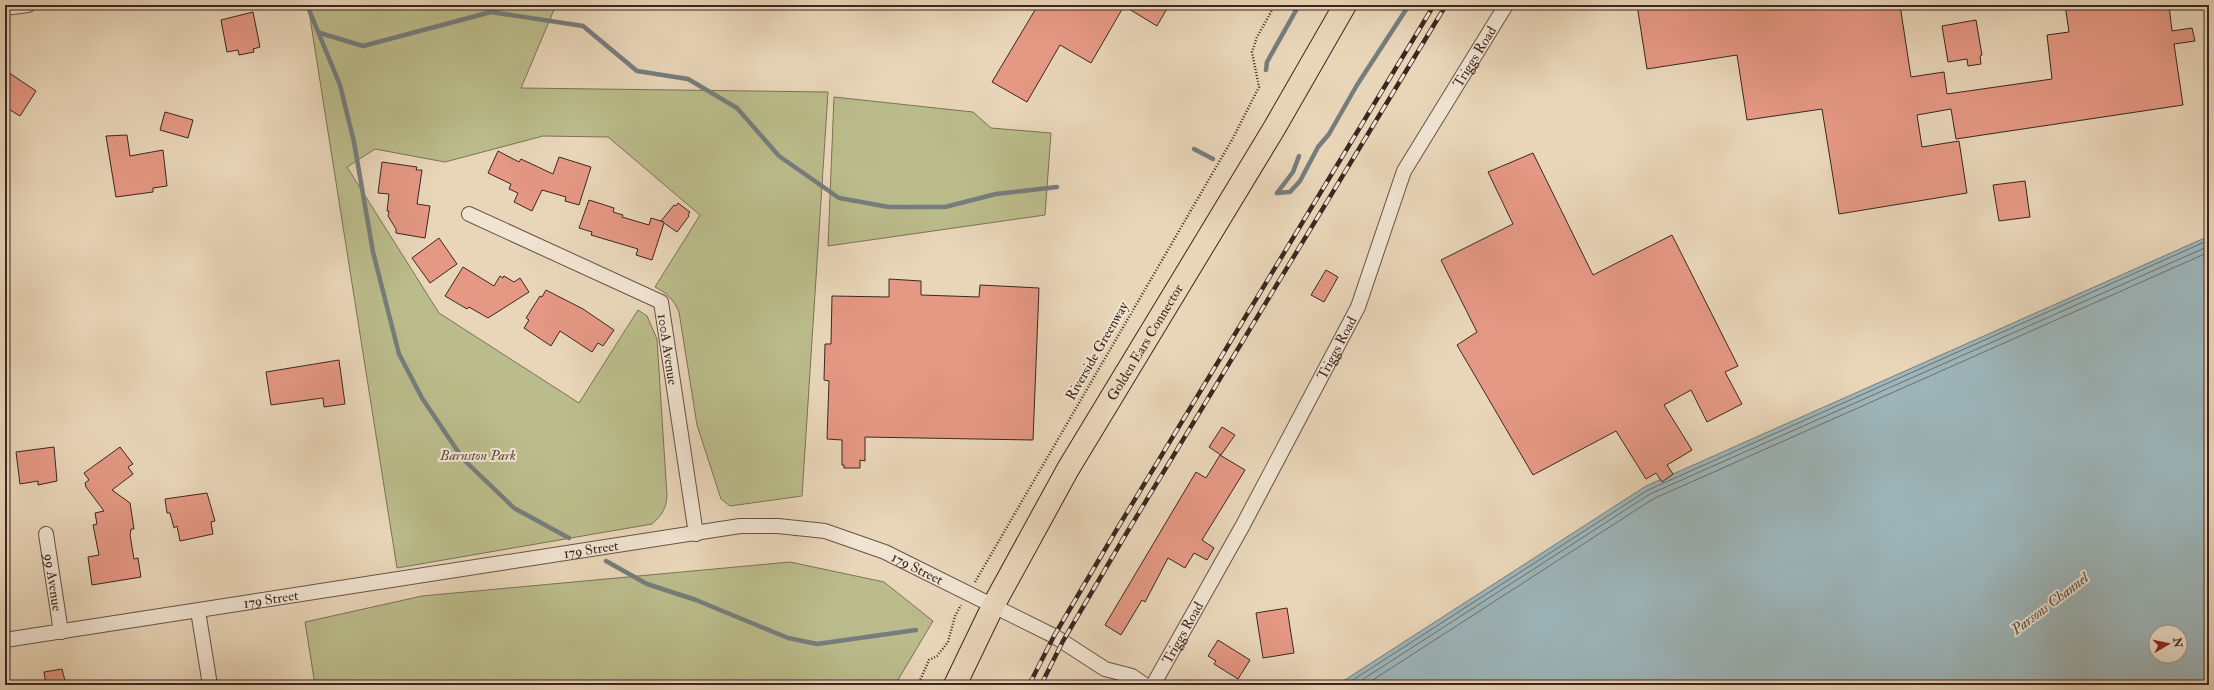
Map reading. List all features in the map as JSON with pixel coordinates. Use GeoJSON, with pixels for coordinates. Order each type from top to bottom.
{"type":"FeatureCollection","features":[{"type":"Feature","properties":{"kind":"main road","name":"Golden Ears Connector"},"geometry":{"type":"LineString","coordinates":[[954,685],[993,606],[1068,469],[1276,127],[1345,5]]}},
{"type":"Feature","properties":{"kind":"street"},"geometry":{"type":"LineString","coordinates":[[5,8],[28,5]]}},
{"type":"Feature","properties":{"kind":"street","name":"Triggs Road"},"geometry":{"type":"LineString","coordinates":[[1153,685],[1243,525],[1358,307],[1404,172],[1506,5]]}},
{"type":"Feature","properties":{"kind":"street","name":"100A Avenue"},"geometry":{"type":"LineString","coordinates":[[469,214],[662,302],[696,534]]}},
{"type":"Feature","properties":{"kind":"street","name":"179 Street"},"geometry":{"type":"LineString","coordinates":[[5,640],[740,526],[778,526],[825,531],[885,552],[1063,641],[1106,669],[1132,676],[1144,685]]}},
{"type":"Feature","properties":{"kind":"street","name":"99 Avenue"},"geometry":{"type":"LineString","coordinates":[[46,534],[61,632]]}},
{"type":"Feature","properties":{"kind":"street"},"geometry":{"type":"LineString","coordinates":[[198,611],[210,685]]}},
{"type":"Feature","properties":{"kind":"path","name":"Riverside Greenway"},"geometry":{"type":"LineString","coordinates":[[979,575],[1233,138],[1259,86],[1252,52],[1257,37],[1275,5]]}},
{"type":"Feature","properties":{"kind":"path"},"geometry":{"type":"LineString","coordinates":[[918,685],[929,660],[937,656],[948,642],[955,616]]}},
{"type":"Feature","properties":{"kind":"green space","name":"Barnston Park"},"geometry":{"type":"Polygon","coordinates":[[[308,5],[556,5],[521,88],[828,92],[802,496],[730,506],[721,499],[697,425],[679,312],[670,297],[655,287],[700,215],[608,137],[543,136],[445,162],[375,149],[347,167],[439,313],[579,403],[638,310],[647,316],[657,339],[667,496],[666,505],[663,512],[652,524],[397,568],[308,5]]]}},
{"type":"Feature","properties":{"kind":"green space"},"geometry":{"type":"Polygon","coordinates":[[[834,97],[973,112],[991,128],[1051,133],[1045,215],[828,246],[834,97]]]}},
{"type":"Feature","properties":{"kind":"green space"},"geometry":{"type":"Polygon","coordinates":[[[790,562],[884,582],[933,621],[895,685],[315,685],[305,622],[422,596],[790,562]]]}},
{"type":"Feature","properties":{"kind":"water","name":"Parsons Channel"},"geometry":{"type":"Polygon","coordinates":[[[2209,236],[2209,685],[1337,685],[1646,486],[2209,236]]]}},
{"type":"Feature","properties":{"kind":"building"},"geometry":{"type":"Polygon","coordinates":[[[1038,5],[1169,5],[1157,26],[1124,6],[1091,63],[1060,45],[1027,102],[992,82],[1038,5]]]}},
{"type":"Feature","properties":{"kind":"building"},"geometry":{"type":"Polygon","coordinates":[[[1637,5],[1900,5],[1911,77],[1944,72],[1947,94],[2052,79],[2047,35],[2069,32],[2065,5],[2169,5],[2172,31],[2192,28],[2195,41],[2174,44],[2183,105],[1956,139],[1951,109],[1917,115],[1922,147],[1959,141],[1967,193],[1839,214],[1822,109],[1747,120],[1737,55],[1647,69],[1637,5]]]}},
{"type":"Feature","properties":{"kind":"building"},"geometry":{"type":"Polygon","coordinates":[[[253,12],[260,47],[253,49],[254,52],[239,55],[238,50],[227,52],[221,20],[253,12]]]}},
{"type":"Feature","properties":{"kind":"building"},"geometry":{"type":"Polygon","coordinates":[[[1976,20],[1982,55],[1980,56],[1981,64],[1968,66],[1967,59],[1948,62],[1942,26],[1976,20]]]}},
{"type":"Feature","properties":{"kind":"building"},"geometry":{"type":"Polygon","coordinates":[[[5,70],[36,91],[20,116],[5,107],[5,70]]]}},
{"type":"Feature","properties":{"kind":"building"},"geometry":{"type":"Polygon","coordinates":[[[165,112],[193,120],[188,138],[160,130],[165,112]]]}},
{"type":"Feature","properties":{"kind":"building"},"geometry":{"type":"Polygon","coordinates":[[[127,135],[130,156],[163,150],[167,186],[153,188],[153,192],[116,197],[106,136],[127,135]]]}},
{"type":"Feature","properties":{"kind":"building"},"geometry":{"type":"Polygon","coordinates":[[[498,151],[519,162],[521,159],[553,174],[559,157],[591,167],[579,205],[565,201],[566,197],[542,190],[532,211],[514,202],[518,193],[509,189],[511,184],[488,173],[498,151]]]}},
{"type":"Feature","properties":{"kind":"building"},"geometry":{"type":"Polygon","coordinates":[[[1533,153],[1593,275],[1672,235],[1738,366],[1725,372],[1742,404],[1707,422],[1691,390],[1664,405],[1692,450],[1667,465],[1673,474],[1662,482],[1656,473],[1646,479],[1616,431],[1533,475],[1457,345],[1477,332],[1441,260],[1513,224],[1488,172],[1533,153]]]}},
{"type":"Feature","properties":{"kind":"building"},"geometry":{"type":"Polygon","coordinates":[[[382,162],[417,167],[416,170],[422,170],[417,204],[430,206],[425,238],[396,233],[396,229],[388,216],[389,211],[387,211],[389,194],[378,193],[382,162]]]}},
{"type":"Feature","properties":{"kind":"building"},"geometry":{"type":"Polygon","coordinates":[[[2025,181],[2030,217],[1999,221],[1993,185],[2025,181]]]}},
{"type":"Feature","properties":{"kind":"building"},"geometry":{"type":"Polygon","coordinates":[[[589,200],[614,208],[613,212],[623,215],[622,217],[649,225],[651,218],[664,222],[661,221],[674,205],[676,206],[678,203],[690,212],[688,215],[689,216],[677,232],[664,223],[652,260],[636,255],[638,249],[591,235],[592,232],[579,228],[589,200]]]}},
{"type":"Feature","properties":{"kind":"building"},"geometry":{"type":"Polygon","coordinates":[[[439,238],[457,264],[430,283],[412,258],[439,238]]]}},
{"type":"Feature","properties":{"kind":"building"},"geometry":{"type":"Polygon","coordinates":[[[463,267],[494,286],[500,276],[503,278],[504,276],[514,282],[520,278],[529,292],[488,318],[469,307],[467,309],[445,296],[463,267]]]}},
{"type":"Feature","properties":{"kind":"building"},"geometry":{"type":"Polygon","coordinates":[[[1326,270],[1338,277],[1324,302],[1311,295],[1326,270]]]}},
{"type":"Feature","properties":{"kind":"building"},"geometry":{"type":"Polygon","coordinates":[[[889,279],[921,281],[921,295],[979,297],[980,285],[1039,288],[1033,440],[865,437],[865,461],[860,460],[860,468],[844,468],[844,465],[842,465],[842,440],[827,439],[829,381],[824,380],[825,344],[831,344],[832,296],[889,297],[889,279]]]}},
{"type":"Feature","properties":{"kind":"building"},"geometry":{"type":"Polygon","coordinates":[[[546,290],[583,309],[614,330],[603,346],[598,343],[592,352],[560,331],[551,346],[524,328],[529,320],[526,318],[540,296],[542,297],[546,290]]]}},
{"type":"Feature","properties":{"kind":"building"},"geometry":{"type":"Polygon","coordinates":[[[339,360],[345,404],[324,407],[323,398],[271,405],[266,372],[339,360]]]}},
{"type":"Feature","properties":{"kind":"building"},"geometry":{"type":"Polygon","coordinates":[[[1222,427],[1235,435],[1221,455],[1209,447],[1222,427]]]}},
{"type":"Feature","properties":{"kind":"building"},"geometry":{"type":"Polygon","coordinates":[[[54,447],[57,481],[38,485],[38,481],[20,484],[16,452],[54,447]]]}},
{"type":"Feature","properties":{"kind":"building"},"geometry":{"type":"Polygon","coordinates":[[[120,447],[133,464],[128,467],[133,474],[112,490],[130,503],[134,529],[131,529],[130,535],[134,559],[138,558],[141,577],[92,585],[88,557],[99,555],[93,525],[97,524],[95,513],[104,511],[86,487],[85,483],[89,480],[84,473],[120,447]]]}},
{"type":"Feature","properties":{"kind":"building"},"geometry":{"type":"Polygon","coordinates":[[[1220,455],[1245,470],[1202,540],[1214,548],[1207,560],[1194,553],[1185,568],[1168,558],[1145,602],[1142,600],[1121,635],[1105,625],[1196,472],[1206,478],[1220,455]]]}},
{"type":"Feature","properties":{"kind":"building"},"geometry":{"type":"Polygon","coordinates":[[[207,493],[215,521],[211,522],[213,534],[180,541],[177,526],[174,528],[170,513],[167,513],[165,499],[207,493]]]}},
{"type":"Feature","properties":{"kind":"building"},"geometry":{"type":"Polygon","coordinates":[[[1287,608],[1294,653],[1263,658],[1256,613],[1287,608]]]}},
{"type":"Feature","properties":{"kind":"building"},"geometry":{"type":"Polygon","coordinates":[[[1218,640],[1250,660],[1238,679],[1214,664],[1216,661],[1208,656],[1218,640]]]}},
{"type":"Feature","properties":{"kind":"building"},"geometry":{"type":"Polygon","coordinates":[[[62,669],[66,685],[46,685],[44,672],[62,669]]]}},
{"type":"Feature","properties":{"kind":"waterway"},"geometry":{"type":"LineString","coordinates":[[307,5],[340,85],[354,142],[373,252],[399,354],[422,398],[463,459],[514,508],[569,538]]}},
{"type":"Feature","properties":{"kind":"waterway"},"geometry":{"type":"LineString","coordinates":[[1266,70],[1267,62],[1299,5]]}},
{"type":"Feature","properties":{"kind":"waterway"},"geometry":{"type":"LineString","coordinates":[[1277,193],[1290,192],[1300,181],[1318,147],[1329,134],[1357,85],[1409,5]]}},
{"type":"Feature","properties":{"kind":"waterway"},"geometry":{"type":"LineString","coordinates":[[320,33],[363,46],[491,12],[583,26],[637,71],[688,79],[737,108],[779,156],[839,198],[889,207],[945,207],[996,194],[1057,187]]}},
{"type":"Feature","properties":{"kind":"waterway"},"geometry":{"type":"LineString","coordinates":[[1194,149],[1213,159]]}},
{"type":"Feature","properties":{"kind":"waterway"},"geometry":{"type":"LineString","coordinates":[[1277,193],[1293,172],[1299,156]]}},
{"type":"Feature","properties":{"kind":"waterway"},"geometry":{"type":"LineString","coordinates":[[606,561],[647,584],[696,600],[788,638],[817,644],[916,630]]}},
{"type":"Feature","properties":{"kind":"railway"},"geometry":{"type":"LineString","coordinates":[[1029,685],[1054,636],[1117,529],[1434,5]]}},
{"type":"Feature","properties":{"kind":"railway"},"geometry":{"type":"LineString","coordinates":[[1041,685],[1063,641],[1126,534],[1446,5]]}}]}
